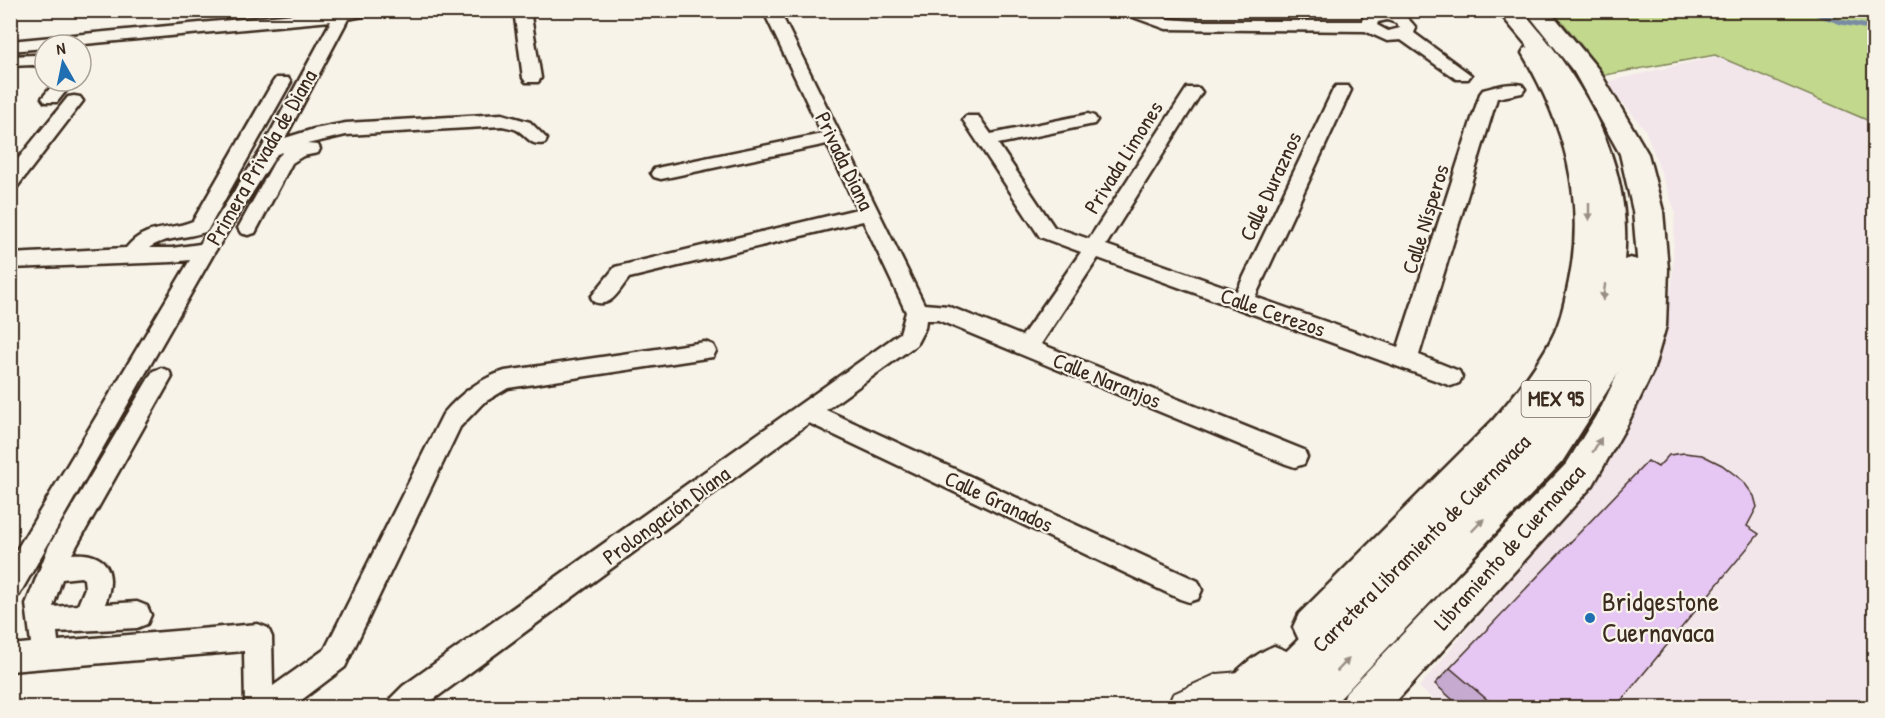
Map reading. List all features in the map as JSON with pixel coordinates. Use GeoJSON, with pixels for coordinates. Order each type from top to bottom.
{"type":"FeatureCollection","features":[{"type":"Feature","properties":{"kind":"main road","name":"MEX 95"},"geometry":{"type":"LineString","coordinates":[[1247,702],[1505,430],[1527,405],[1569,337],[1581,296],[1590,248],[1589,196],[1578,148],[1560,99],[1544,68],[1498,10]]}},
{"type":"Feature","properties":{"kind":"main road","name":"Carretera Libramiento de Cuernavaca"},"geometry":{"type":"LineString","coordinates":[[1247,702],[1536,428],[1590,348],[1602,305],[1609,256],[1609,200],[1598,152],[1581,113],[1557,69],[1538,42],[1508,10]]}},
{"type":"Feature","properties":{"kind":"main road","name":"Carretera Libramiento de Cuernavaca"},"geometry":{"type":"LineString","coordinates":[[1302,708],[1549,452],[1609,361],[1624,316],[1631,263],[1628,206],[1614,154],[1598,115],[1571,69],[1522,10]]}},
{"type":"Feature","properties":{"kind":"main road","name":"Libramiento de Cuernavaca"},"geometry":{"type":"LineString","coordinates":[[1361,708],[1580,474],[1616,413],[1636,371],[1650,326],[1653,269],[1648,211],[1634,154],[1585,69],[1536,10]]}},
{"type":"Feature","properties":{"kind":"street"},"geometry":{"type":"LineString","coordinates":[[10,46],[185,21],[206,10]]}},
{"type":"Feature","properties":{"kind":"street"},"geometry":{"type":"LineString","coordinates":[[216,10],[238,14],[271,10]]}},
{"type":"Feature","properties":{"kind":"street"},"geometry":{"type":"LineString","coordinates":[[10,34],[185,21],[342,15],[372,10]]}},
{"type":"Feature","properties":{"kind":"street"},"geometry":{"type":"LineString","coordinates":[[522,10],[532,78]]}},
{"type":"Feature","properties":{"kind":"street","name":"Privada Diana"},"geometry":{"type":"LineString","coordinates":[[771,10],[917,312]]}},
{"type":"Feature","properties":{"kind":"street"},"geometry":{"type":"LineString","coordinates":[[1128,10],[1166,24],[1196,26],[1370,18],[1384,35],[1404,34],[1462,75]]}},
{"type":"Feature","properties":{"kind":"street","name":"Primera Privada de Diana"},"geometry":{"type":"LineString","coordinates":[[14,572],[206,250],[270,150],[342,15]]}},
{"type":"Feature","properties":{"kind":"street"},"geometry":{"type":"LineString","coordinates":[[10,61],[33,60]]}},
{"type":"Feature","properties":{"kind":"street"},"geometry":{"type":"LineString","coordinates":[[132,255],[144,241],[190,231],[200,226],[282,82]]}},
{"type":"Feature","properties":{"kind":"street","name":"Calle Nísperos"},"geometry":{"type":"LineString","coordinates":[[1406,359],[1489,94],[1516,89]]}},
{"type":"Feature","properties":{"kind":"street","name":"Calle Duraznos"},"geometry":{"type":"LineString","coordinates":[[1242,302],[1342,90]]}},
{"type":"Feature","properties":{"kind":"street","name":"Privada Limones"},"geometry":{"type":"LineString","coordinates":[[1027,347],[1095,248],[1193,92]]}},
{"type":"Feature","properties":{"kind":"street"},"geometry":{"type":"LineString","coordinates":[[51,98],[55,93]]}},
{"type":"Feature","properties":{"kind":"street"},"geometry":{"type":"LineString","coordinates":[[10,183],[74,101]]}},
{"type":"Feature","properties":{"kind":"street"},"geometry":{"type":"LineString","coordinates":[[270,150],[314,135],[346,129],[502,120],[524,126],[538,139]]}},
{"type":"Feature","properties":{"kind":"street","name":"Calle Cerezos"},"geometry":{"type":"LineString","coordinates":[[972,120],[1047,232],[1452,377]]}},
{"type":"Feature","properties":{"kind":"street"},"geometry":{"type":"LineString","coordinates":[[986,141],[1088,120]]}},
{"type":"Feature","properties":{"kind":"street"},"geometry":{"type":"LineString","coordinates":[[248,228],[285,159],[298,151],[323,147],[337,141],[346,129]]}},
{"type":"Feature","properties":{"kind":"street"},"geometry":{"type":"LineString","coordinates":[[661,173],[834,137]]}},
{"type":"Feature","properties":{"kind":"street"},"geometry":{"type":"LineString","coordinates":[[602,297],[622,272],[870,213]]}},
{"type":"Feature","properties":{"kind":"street"},"geometry":{"type":"LineString","coordinates":[[10,261],[172,255],[206,250]]}},
{"type":"Feature","properties":{"kind":"street","name":"Calle Naranjos"},"geometry":{"type":"LineString","coordinates":[[917,312],[940,312],[1295,457]]}},
{"type":"Feature","properties":{"kind":"street","name":"Prolongación Diana"},"geometry":{"type":"LineString","coordinates":[[401,708],[432,682],[809,413],[908,339],[914,328],[917,312]]}},
{"type":"Feature","properties":{"kind":"street"},"geometry":{"type":"LineString","coordinates":[[266,708],[335,658],[451,421],[468,400],[485,388],[504,380],[705,351]]}},
{"type":"Feature","properties":{"kind":"street"},"geometry":{"type":"LineString","coordinates":[[46,656],[39,604],[62,546],[161,377]]}},
{"type":"Feature","properties":{"kind":"street","name":"Calle Granados"},"geometry":{"type":"LineString","coordinates":[[809,413],[1189,590]]}},
{"type":"Feature","properties":{"kind":"street"},"geometry":{"type":"LineString","coordinates":[[53,568],[85,565],[97,573],[98,588],[86,618]]}},
{"type":"Feature","properties":{"kind":"street"},"geometry":{"type":"LineString","coordinates":[[41,620],[138,615]]}},
{"type":"Feature","properties":{"kind":"street"},"geometry":{"type":"LineString","coordinates":[[10,658],[258,638],[259,708]]}},
{"type":"Feature","properties":{"kind":"street"},"geometry":{"type":"LineString","coordinates":[[1187,708],[1217,694],[1247,702]]}},
{"type":"Feature","properties":{"kind":"shaded area"},"geometry":{"type":"Polygon","coordinates":[[[1778,42],[1874,84],[1874,707],[1443,708],[1419,687],[1580,495],[1655,359],[1672,284],[1675,211],[1645,129],[1605,82],[1778,42]]]}},
{"type":"Feature","properties":{"kind":"green space"},"geometry":{"type":"Polygon","coordinates":[[[1550,11],[1841,11],[1874,21],[1874,123],[1715,55],[1605,75],[1564,24],[1550,11]]]}},
{"type":"Feature","properties":{"kind":"building","name":"Bridgestone Cuernavaca"},"geometry":{"type":"Polygon","coordinates":[[[1684,453],[1702,455],[1722,465],[1743,481],[1754,496],[1757,507],[1747,526],[1759,534],[1615,708],[1497,708],[1450,668],[1648,461],[1658,467],[1669,455],[1684,453]]]}},
{"type":"Feature","properties":{"kind":"waterway"},"geometry":{"type":"LineString","coordinates":[[1806,10],[1841,22],[1874,28]]}},
{"type":"Feature","properties":{"kind":"place","name":"Bridgestone Cuernavaca"},"geometry":{"type":"Point","coordinates":[1590,618]}}]}
